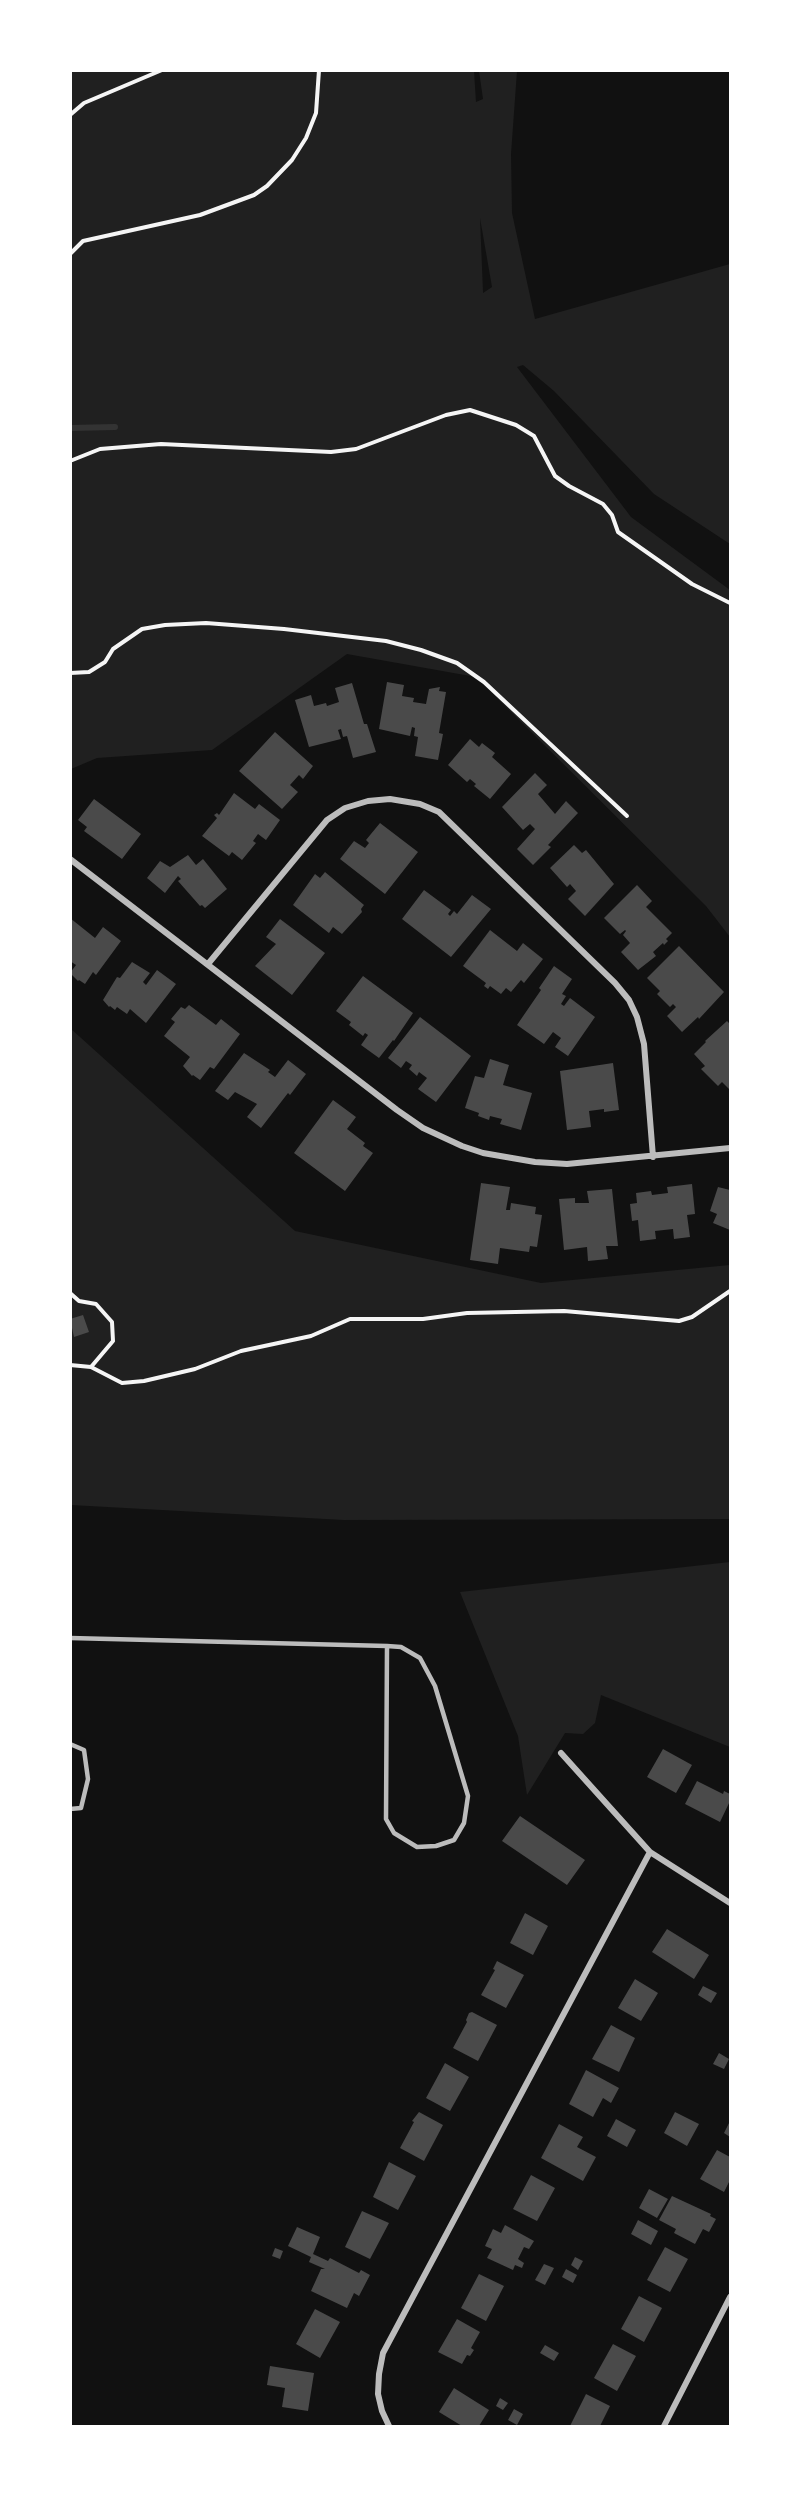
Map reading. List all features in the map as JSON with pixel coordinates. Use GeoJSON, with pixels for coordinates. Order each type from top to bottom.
{"type":"FeatureCollection","features":[{"type":"Feature","properties":{"kind":"street"},"geometry":{"type":"LineString","coordinates":[[208,964],[327,820],[345,808],[368,801],[390,799],[420,804],[438,812],[615,983],[629,1000],[637,1017],[644,1044],[653,1156]]}},
{"type":"Feature","properties":{"kind":"street"},"geometry":{"type":"LineString","coordinates":[[70,859],[397,1110],[423,1128],[462,1146],[483,1153],[535,1162],[567,1164],[730,1148]]}},
{"type":"Feature","properties":{"kind":"street"},"geometry":{"type":"LineString","coordinates":[[561,1753],[650,1852],[730,1903]]}},
{"type":"Feature","properties":{"kind":"street"},"geometry":{"type":"LineString","coordinates":[[389,2427],[381,2411],[378,2394],[383,2353],[650,1852]]}},
{"type":"Feature","properties":{"kind":"street"},"geometry":{"type":"LineString","coordinates":[[664,2427],[730,2297]]}},
{"type":"Feature","properties":{"kind":"lane"},"geometry":{"type":"LineString","coordinates":[[70,1638],[387,1646],[401,1647],[420,1658],[435,1686],[468,1796],[464,1823],[454,1840],[436,1846],[417,1847],[394,1833],[386,1819],[387,1646]]}},
{"type":"Feature","properties":{"kind":"lane"},"geometry":{"type":"LineString","coordinates":[[70,1743],[84,1750],[88,1779],[81,1808],[70,1809]]}},
{"type":"Feature","properties":{"kind":"path"},"geometry":{"type":"LineString","coordinates":[[70,115],[84,103],[162,70]]}},
{"type":"Feature","properties":{"kind":"path"},"geometry":{"type":"LineString","coordinates":[[70,254],[83,241],[200,215],[254,195],[267,186],[292,160],[306,138],[316,112],[319,70]]}},
{"type":"Feature","properties":{"kind":"path"},"geometry":{"type":"LineString","coordinates":[[70,461],[100,449],[161,444],[331,452],[356,449],[446,415],[470,410],[516,425],[534,436],[555,476],[603,504],[612,514],[618,532],[692,584],[730,603]]}},
{"type":"Feature","properties":{"kind":"path"},"geometry":{"type":"LineString","coordinates":[[70,673],[89,672],[105,662],[113,649],[142,628],[165,625],[206,623],[386,641],[457,663],[484,682],[627,816]]}},
{"type":"Feature","properties":{"kind":"path"},"geometry":{"type":"LineString","coordinates":[[70,1365],[91,1367],[122,1383],[144,1381],[195,1370],[241,1351],[310,1336],[350,1320],[423,1319],[467,1313],[564,1311],[679,1321],[693,1317],[730,1291]]}},
{"type":"Feature","properties":{"kind":"path"},"geometry":{"type":"LineString","coordinates":[[70,1293],[79,1301],[96,1304],[112,1322],[113,1341],[91,1367]]}},
{"type":"Feature","properties":{"kind":"shaded area"},"geometry":{"type":"Polygon","coordinates":[[[71,71],[474,71],[476,102],[483,99],[479,71],[517,71],[511,154],[512,213],[535,319],[730,264],[730,544],[654,494],[554,391],[523,365],[517,367],[631,517],[730,590],[730,937],[706,906],[476,677],[347,654],[212,750],[97,758],[71,769],[71,71]],[[480,218],[483,293],[492,287],[480,218]]]}},
{"type":"Feature","properties":{"kind":"shaded area"},"geometry":{"type":"Polygon","coordinates":[[[70,1028],[295,1231],[541,1283],[730,1265],[730,1519],[344,1520],[71,1505],[70,1028]]]}},
{"type":"Feature","properties":{"kind":"shaded area"},"geometry":{"type":"Polygon","coordinates":[[[730,1562],[730,1747],[601,1695],[595,1723],[583,1734],[565,1733],[527,1795],[518,1736],[460,1592],[730,1562]]]}},
{"type":"Feature","properties":{"kind":"building"},"geometry":{"type":"Polygon","coordinates":[[[387,682],[404,685],[402,696],[414,698],[413,702],[426,704],[429,689],[440,687],[439,691],[446,692],[439,733],[443,734],[438,760],[415,756],[418,737],[414,736],[415,728],[412,727],[410,736],[379,729],[387,682]]]}},
{"type":"Feature","properties":{"kind":"building"},"geometry":{"type":"Polygon","coordinates":[[[352,683],[364,724],[367,724],[376,752],[353,758],[347,736],[343,737],[341,729],[338,730],[341,739],[309,747],[295,700],[311,695],[314,706],[326,703],[327,706],[339,702],[335,688],[352,683]]]}},
{"type":"Feature","properties":{"kind":"building"},"geometry":{"type":"Polygon","coordinates":[[[275,732],[313,766],[303,779],[299,775],[290,785],[298,792],[282,809],[239,771],[275,732]]]}},
{"type":"Feature","properties":{"kind":"building"},"geometry":{"type":"Polygon","coordinates":[[[470,739],[479,747],[482,743],[495,753],[492,757],[511,774],[490,799],[474,786],[476,784],[470,779],[467,782],[448,765],[470,739]]]}},
{"type":"Feature","properties":{"kind":"building"},"geometry":{"type":"Polygon","coordinates":[[[535,773],[547,785],[538,794],[555,814],[566,801],[578,813],[548,845],[551,847],[533,865],[517,849],[535,829],[530,824],[523,830],[502,807],[535,773]]]}},
{"type":"Feature","properties":{"kind":"building"},"geometry":{"type":"Polygon","coordinates":[[[234,793],[255,809],[259,804],[280,820],[266,840],[258,834],[253,841],[256,843],[242,860],[232,852],[229,856],[202,836],[217,818],[214,815],[217,813],[219,815],[234,793]]]}},
{"type":"Feature","properties":{"kind":"building"},"geometry":{"type":"Polygon","coordinates":[[[94,799],[141,834],[122,859],[84,831],[87,827],[78,820],[94,799]]]}},
{"type":"Feature","properties":{"kind":"building"},"geometry":{"type":"Polygon","coordinates":[[[380,823],[418,852],[385,894],[340,859],[354,841],[365,848],[369,843],[366,840],[380,823]]]}},
{"type":"Feature","properties":{"kind":"building"},"geometry":{"type":"Polygon","coordinates":[[[574,845],[582,853],[586,850],[614,884],[585,916],[568,899],[576,891],[570,884],[567,887],[550,868],[574,845]]]}},
{"type":"Feature","properties":{"kind":"building"},"geometry":{"type":"Polygon","coordinates":[[[188,855],[196,865],[203,859],[227,889],[205,908],[200,906],[178,881],[181,879],[178,876],[165,893],[147,878],[160,861],[170,867],[188,855]]]}},
{"type":"Feature","properties":{"kind":"building"},"geometry":{"type":"Polygon","coordinates":[[[325,872],[364,905],[362,912],[342,934],[333,927],[329,933],[293,905],[315,874],[320,878],[325,872]]]}},
{"type":"Feature","properties":{"kind":"building"},"geometry":{"type":"Polygon","coordinates":[[[637,885],[652,901],[646,907],[672,933],[664,945],[663,943],[653,952],[656,956],[638,970],[621,952],[630,943],[623,935],[626,931],[620,934],[604,918],[637,885]]]}},
{"type":"Feature","properties":{"kind":"building"},"geometry":{"type":"Polygon","coordinates":[[[424,890],[451,910],[448,914],[450,916],[454,911],[457,914],[472,895],[491,909],[451,957],[402,919],[424,890]]]}},
{"type":"Feature","properties":{"kind":"building"},"geometry":{"type":"Polygon","coordinates":[[[70,918],[95,938],[103,927],[121,941],[96,975],[93,972],[85,984],[70,973],[76,965],[70,961],[70,918]]]}},
{"type":"Feature","properties":{"kind":"building"},"geometry":{"type":"Polygon","coordinates":[[[280,919],[325,953],[292,995],[255,966],[276,944],[266,937],[280,919]]]}},
{"type":"Feature","properties":{"kind":"building"},"geometry":{"type":"Polygon","coordinates":[[[490,930],[517,951],[523,943],[543,959],[524,983],[521,980],[511,992],[506,988],[501,994],[490,986],[488,989],[484,986],[486,983],[463,966],[490,930]]]}},
{"type":"Feature","properties":{"kind":"building"},"geometry":{"type":"Polygon","coordinates":[[[679,946],[724,992],[699,1019],[698,1017],[682,1032],[667,1016],[676,1007],[673,1004],[670,1007],[657,994],[660,991],[647,978],[679,946]]]}},
{"type":"Feature","properties":{"kind":"building"},"geometry":{"type":"Polygon","coordinates":[[[132,962],[150,973],[143,982],[146,985],[157,970],[176,984],[146,1023],[130,1009],[127,1014],[117,1007],[115,1010],[103,1000],[117,977],[120,978],[132,962]]]}},
{"type":"Feature","properties":{"kind":"building"},"geometry":{"type":"Polygon","coordinates":[[[554,966],[572,979],[562,994],[566,996],[561,1004],[564,1006],[570,998],[595,1017],[568,1056],[555,1047],[561,1038],[553,1032],[544,1044],[517,1025],[554,966]]]}},
{"type":"Feature","properties":{"kind":"building"},"geometry":{"type":"Polygon","coordinates":[[[363,976],[413,1013],[379,1058],[361,1045],[368,1035],[365,1033],[363,1036],[349,1025],[351,1022],[336,1011],[363,976]]]}},
{"type":"Feature","properties":{"kind":"building"},"geometry":{"type":"Polygon","coordinates":[[[189,1005],[216,1025],[221,1019],[240,1034],[214,1069],[210,1067],[200,1080],[192,1076],[183,1066],[190,1057],[164,1036],[175,1022],[171,1019],[181,1007],[185,1009],[189,1005]]]}},
{"type":"Feature","properties":{"kind":"building"},"geometry":{"type":"Polygon","coordinates":[[[420,1017],[471,1056],[436,1102],[418,1089],[427,1078],[419,1072],[417,1076],[409,1069],[412,1065],[406,1061],[401,1068],[388,1058],[420,1017]]]}},
{"type":"Feature","properties":{"kind":"building"},"geometry":{"type":"Polygon","coordinates":[[[727,1021],[730,1024],[730,1090],[722,1082],[718,1086],[701,1069],[705,1066],[694,1054],[727,1021]]]}},
{"type":"Feature","properties":{"kind":"building"},"geometry":{"type":"Polygon","coordinates":[[[244,1053],[270,1070],[268,1072],[275,1077],[288,1060],[306,1074],[261,1128],[247,1117],[257,1104],[235,1092],[228,1100],[215,1091],[244,1053]]]}},
{"type":"Feature","properties":{"kind":"building"},"geometry":{"type":"Polygon","coordinates":[[[490,1059],[509,1065],[503,1085],[532,1093],[521,1130],[500,1124],[502,1119],[490,1116],[489,1120],[465,1108],[475,1076],[484,1078],[490,1059]]]}},
{"type":"Feature","properties":{"kind":"building"},"geometry":{"type":"Polygon","coordinates":[[[613,1063],[619,1110],[589,1111],[591,1127],[567,1130],[560,1071],[613,1063]]]}},
{"type":"Feature","properties":{"kind":"building"},"geometry":{"type":"Polygon","coordinates":[[[333,1100],[356,1117],[347,1129],[365,1143],[363,1146],[373,1153],[345,1191],[294,1153],[333,1100]]]}},
{"type":"Feature","properties":{"kind":"building"},"geometry":{"type":"Polygon","coordinates":[[[481,1183],[510,1187],[506,1210],[510,1210],[511,1203],[536,1207],[535,1214],[542,1215],[537,1247],[530,1246],[529,1252],[500,1248],[498,1264],[470,1260],[481,1183]]]}},
{"type":"Feature","properties":{"kind":"building"},"geometry":{"type":"Polygon","coordinates":[[[692,1184],[695,1214],[687,1215],[690,1237],[674,1239],[673,1229],[655,1231],[656,1239],[640,1241],[638,1220],[632,1221],[630,1204],[637,1203],[636,1193],[651,1191],[652,1195],[668,1193],[667,1187],[692,1184]]]}},
{"type":"Feature","properties":{"kind":"building"},"geometry":{"type":"Polygon","coordinates":[[[718,1187],[730,1190],[730,1230],[713,1223],[717,1214],[710,1211],[718,1187]]]}},
{"type":"Feature","properties":{"kind":"building"},"geometry":{"type":"Polygon","coordinates":[[[612,1189],[618,1246],[606,1246],[608,1259],[588,1261],[587,1247],[564,1250],[559,1199],[575,1198],[575,1203],[589,1203],[587,1191],[612,1189]]]}},
{"type":"Feature","properties":{"kind":"building"},"geometry":{"type":"Polygon","coordinates":[[[83,1315],[89,1332],[74,1337],[70,1319],[83,1315]]]}},
{"type":"Feature","properties":{"kind":"building"},"geometry":{"type":"Polygon","coordinates":[[[663,1749],[692,1765],[676,1793],[647,1777],[663,1749]]]}},
{"type":"Feature","properties":{"kind":"building"},"geometry":{"type":"Polygon","coordinates":[[[697,1781],[723,1794],[724,1791],[730,1794],[730,1801],[720,1822],[685,1804],[697,1781]]]}},
{"type":"Feature","properties":{"kind":"building"},"geometry":{"type":"Polygon","coordinates":[[[520,1816],[585,1860],[567,1885],[502,1841],[520,1816]]]}},
{"type":"Feature","properties":{"kind":"building"},"geometry":{"type":"Polygon","coordinates":[[[525,1913],[548,1926],[533,1955],[510,1943],[525,1913]]]}},
{"type":"Feature","properties":{"kind":"building"},"geometry":{"type":"Polygon","coordinates":[[[667,1929],[709,1955],[694,1979],[652,1952],[667,1929]]]}},
{"type":"Feature","properties":{"kind":"building"},"geometry":{"type":"Polygon","coordinates":[[[497,1961],[524,1975],[506,2008],[481,1995],[495,1970],[493,1969],[497,1961]]]}},
{"type":"Feature","properties":{"kind":"building"},"geometry":{"type":"Polygon","coordinates":[[[635,1979],[658,1993],[641,2021],[618,2008],[635,1979]]]}},
{"type":"Feature","properties":{"kind":"building"},"geometry":{"type":"Polygon","coordinates":[[[703,1986],[717,1993],[711,2003],[698,1995],[703,1986]]]}},
{"type":"Feature","properties":{"kind":"building"},"geometry":{"type":"Polygon","coordinates":[[[472,2012],[497,2025],[478,2061],[453,2048],[467,2022],[469,2013],[472,2012]]]}},
{"type":"Feature","properties":{"kind":"building"},"geometry":{"type":"Polygon","coordinates":[[[611,2025],[635,2038],[619,2072],[592,2059],[611,2025]]]}},
{"type":"Feature","properties":{"kind":"building"},"geometry":{"type":"Polygon","coordinates":[[[719,2053],[729,2059],[724,2069],[713,2064],[719,2053]]]}},
{"type":"Feature","properties":{"kind":"building"},"geometry":{"type":"Polygon","coordinates":[[[445,2063],[469,2077],[450,2111],[426,2098],[445,2063]]]}},
{"type":"Feature","properties":{"kind":"building"},"geometry":{"type":"Polygon","coordinates":[[[586,2070],[619,2088],[611,2103],[603,2098],[593,2117],[569,2104],[586,2070]]]}},
{"type":"Feature","properties":{"kind":"building"},"geometry":{"type":"Polygon","coordinates":[[[419,2112],[443,2125],[424,2161],[400,2148],[414,2122],[412,2121],[419,2112]]]}},
{"type":"Feature","properties":{"kind":"building"},"geometry":{"type":"Polygon","coordinates":[[[675,2112],[699,2124],[687,2146],[664,2133],[675,2112]]]}},
{"type":"Feature","properties":{"kind":"building"},"geometry":{"type":"Polygon","coordinates":[[[616,2119],[636,2130],[627,2147],[607,2136],[616,2119]]]}},
{"type":"Feature","properties":{"kind":"building"},"geometry":{"type":"Polygon","coordinates":[[[730,2121],[730,2137],[724,2133],[730,2121]]]}},
{"type":"Feature","properties":{"kind":"building"},"geometry":{"type":"Polygon","coordinates":[[[559,2124],[583,2137],[577,2147],[596,2157],[583,2181],[541,2158],[559,2124]]]}},
{"type":"Feature","properties":{"kind":"building"},"geometry":{"type":"Polygon","coordinates":[[[717,2150],[730,2157],[730,2180],[724,2192],[700,2179],[717,2150]]]}},
{"type":"Feature","properties":{"kind":"building"},"geometry":{"type":"Polygon","coordinates":[[[389,2162],[416,2176],[398,2210],[373,2197],[389,2162]]]}},
{"type":"Feature","properties":{"kind":"building"},"geometry":{"type":"Polygon","coordinates":[[[531,2175],[555,2188],[537,2221],[513,2209],[531,2175]]]}},
{"type":"Feature","properties":{"kind":"building"},"geometry":{"type":"Polygon","coordinates":[[[649,2189],[668,2199],[657,2218],[639,2208],[649,2189]]]}},
{"type":"Feature","properties":{"kind":"building"},"geometry":{"type":"Polygon","coordinates":[[[672,2196],[711,2214],[710,2216],[716,2219],[709,2232],[703,2229],[695,2244],[674,2233],[676,2229],[659,2220],[672,2196]]]}},
{"type":"Feature","properties":{"kind":"building"},"geometry":{"type":"Polygon","coordinates":[[[362,2211],[389,2223],[370,2259],[345,2247],[362,2211]]]}},
{"type":"Feature","properties":{"kind":"building"},"geometry":{"type":"Polygon","coordinates":[[[638,2220],[658,2231],[651,2245],[631,2234],[638,2220]]]}},
{"type":"Feature","properties":{"kind":"building"},"geometry":{"type":"Polygon","coordinates":[[[505,2225],[534,2241],[529,2249],[524,2247],[518,2259],[524,2263],[522,2268],[515,2265],[513,2270],[487,2258],[492,2249],[485,2246],[493,2229],[501,2233],[505,2225]]]}},
{"type":"Feature","properties":{"kind":"building"},"geometry":{"type":"Polygon","coordinates":[[[297,2227],[320,2237],[313,2254],[328,2261],[330,2258],[359,2273],[361,2270],[370,2275],[359,2296],[354,2293],[347,2308],[311,2291],[321,2269],[325,2269],[309,2262],[311,2257],[288,2246],[297,2227]]]}},
{"type":"Feature","properties":{"kind":"building"},"geometry":{"type":"Polygon","coordinates":[[[665,2247],[688,2259],[670,2292],[647,2280],[665,2247]]]}},
{"type":"Feature","properties":{"kind":"building"},"geometry":{"type":"Polygon","coordinates":[[[275,2248],[283,2251],[280,2259],[272,2256],[275,2248]]]}},
{"type":"Feature","properties":{"kind":"building"},"geometry":{"type":"Polygon","coordinates":[[[575,2257],[583,2261],[578,2270],[571,2265],[575,2257]]]}},
{"type":"Feature","properties":{"kind":"building"},"geometry":{"type":"Polygon","coordinates":[[[544,2264],[554,2268],[545,2285],[535,2280],[544,2264]]]}},
{"type":"Feature","properties":{"kind":"building"},"geometry":{"type":"Polygon","coordinates":[[[566,2269],[577,2275],[573,2283],[562,2277],[566,2269]]]}},
{"type":"Feature","properties":{"kind":"building"},"geometry":{"type":"Polygon","coordinates":[[[479,2274],[504,2286],[486,2321],[461,2308],[479,2274]]]}},
{"type":"Feature","properties":{"kind":"building"},"geometry":{"type":"Polygon","coordinates":[[[639,2296],[662,2308],[644,2342],[621,2329],[639,2296]]]}},
{"type":"Feature","properties":{"kind":"building"},"geometry":{"type":"Polygon","coordinates":[[[315,2309],[340,2322],[320,2358],[296,2344],[315,2309]]]}},
{"type":"Feature","properties":{"kind":"building"},"geometry":{"type":"Polygon","coordinates":[[[457,2319],[480,2332],[471,2348],[474,2350],[470,2356],[467,2355],[462,2364],[438,2352],[457,2319]]]}},
{"type":"Feature","properties":{"kind":"building"},"geometry":{"type":"Polygon","coordinates":[[[613,2344],[636,2356],[617,2391],[594,2378],[613,2344]]]}},
{"type":"Feature","properties":{"kind":"building"},"geometry":{"type":"Polygon","coordinates":[[[545,2345],[559,2353],[554,2361],[540,2353],[545,2345]]]}},
{"type":"Feature","properties":{"kind":"building"},"geometry":{"type":"Polygon","coordinates":[[[270,2366],[314,2373],[308,2411],[282,2407],[285,2388],[267,2385],[270,2366]]]}},
{"type":"Feature","properties":{"kind":"building"},"geometry":{"type":"Polygon","coordinates":[[[454,2388],[489,2410],[479,2426],[462,2426],[439,2412],[454,2388]]]}},
{"type":"Feature","properties":{"kind":"building"},"geometry":{"type":"Polygon","coordinates":[[[586,2394],[610,2406],[600,2426],[570,2426],[586,2394]]]}},
{"type":"Feature","properties":{"kind":"building"},"geometry":{"type":"Polygon","coordinates":[[[500,2398],[508,2403],[503,2410],[496,2406],[500,2398]]]}},
{"type":"Feature","properties":{"kind":"building"},"geometry":{"type":"Polygon","coordinates":[[[514,2409],[523,2414],[517,2425],[508,2420],[514,2409]]]}},
{"type":"Feature","properties":{"kind":"waterway"},"geometry":{"type":"LineString","coordinates":[[70,428],[115,427]]}}]}
